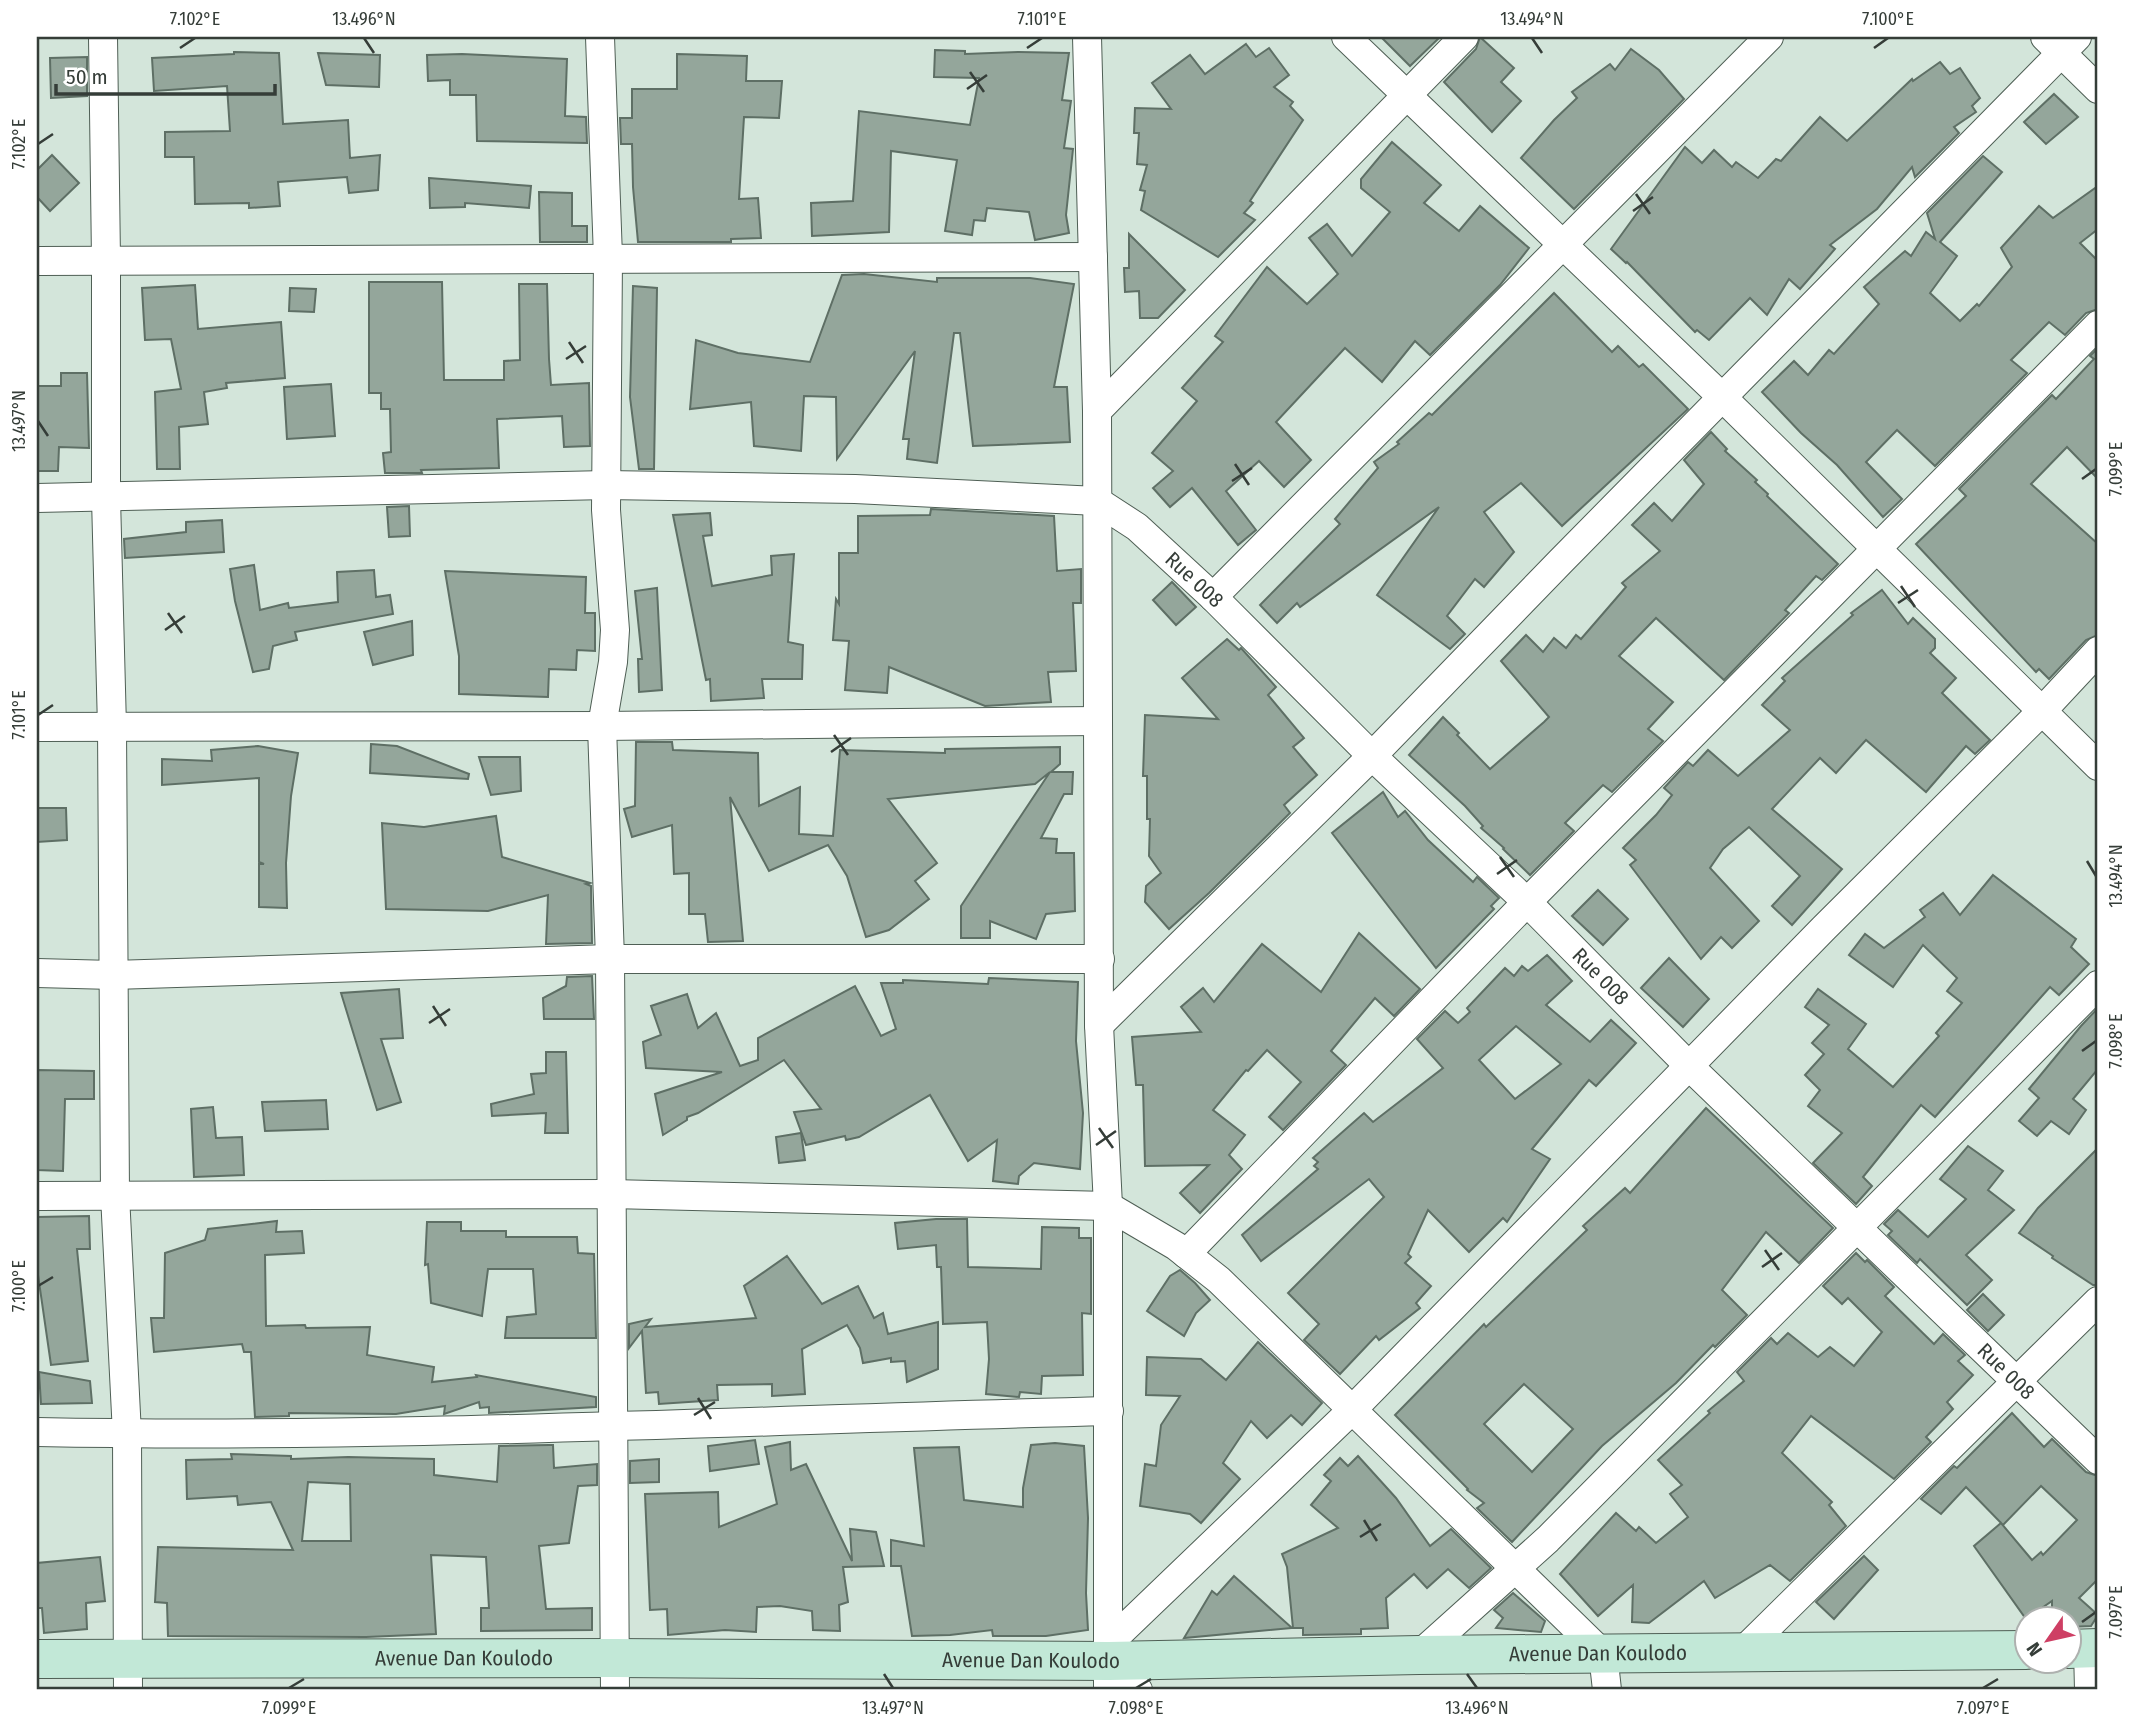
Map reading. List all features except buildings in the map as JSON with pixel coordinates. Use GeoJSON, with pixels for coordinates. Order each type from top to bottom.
{"type":"FeatureCollection","features":[{"type":"Feature","properties":{"kind":"street"},"geometry":{"type":"LineString","coordinates":[[103,37],[115,1195],[127,1434],[128,1674]]}},
{"type":"Feature","properties":{"kind":"street"},"geometry":{"type":"LineString","coordinates":[[600,37],[608,257],[606,510],[615,630],[613,662],[602,726],[610,959],[615,1674]]}},
{"type":"Feature","properties":{"kind":"street"},"geometry":{"type":"LineString","coordinates":[[1087,37],[1097,411],[1099,1026],[1108,1206],[1109,1665],[1138,1690]]}},
{"type":"Feature","properties":{"kind":"street"},"geometry":{"type":"LineString","coordinates":[[1346,37],[1723,398],[2098,766]]}},
{"type":"Feature","properties":{"kind":"street"},"geometry":{"type":"LineString","coordinates":[[1097,411],[1464,37]]}},
{"type":"Feature","properties":{"kind":"street"},"geometry":{"type":"LineString","coordinates":[[1213,597],[1769,37]]}},
{"type":"Feature","properties":{"kind":"street"},"geometry":{"type":"LineString","coordinates":[[1099,1026],[1372,756],[1723,398],[2061,42],[2098,89]]}},
{"type":"Feature","properties":{"kind":"street"},"geometry":{"type":"LineString","coordinates":[[37,261],[1093,257]]}},
{"type":"Feature","properties":{"kind":"street"},"geometry":{"type":"LineString","coordinates":[[1186,1254],[1527,902],[2098,325]]}},
{"type":"Feature","properties":{"kind":"street"},"geometry":{"type":"LineString","coordinates":[[37,498],[606,485],[855,489],[1097,501]]}},
{"type":"Feature","properties":{"kind":"street","name":"Rue 008"},"geometry":{"type":"LineString","coordinates":[[1097,501],[1119,513],[1136,527],[1213,597],[1372,756],[1527,902],[1690,1067],[1855,1228],[2098,1460]]}},
{"type":"Feature","properties":{"kind":"street"},"geometry":{"type":"LineString","coordinates":[[1109,1665],[1352,1410],[1824,928],[2043,710],[2098,651]]}},
{"type":"Feature","properties":{"kind":"street"},"geometry":{"type":"LineString","coordinates":[[37,727],[602,726],[1098,721]]}},
{"type":"Feature","properties":{"kind":"street"},"geometry":{"type":"LineString","coordinates":[[37,973],[113,975],[610,959],[1100,959]]}},
{"type":"Feature","properties":{"kind":"street"},"geometry":{"type":"LineString","coordinates":[[1419,1654],[1516,1570],[2098,985]]}},
{"type":"Feature","properties":{"kind":"street"},"geometry":{"type":"LineString","coordinates":[[37,1196],[611,1194],[1108,1206],[1186,1254],[1219,1280],[1516,1570],[1605,1672]]}},
{"type":"Feature","properties":{"kind":"street"},"geometry":{"type":"LineString","coordinates":[[1743,1651],[2098,1301]]}},
{"type":"Feature","properties":{"kind":"street"},"geometry":{"type":"LineString","coordinates":[[37,1432],[127,1434],[613,1427],[1109,1411]]}},
{"type":"Feature","properties":{"kind":"street"},"geometry":{"type":"LineString","coordinates":[[2085,1649],[2089,1690]]}},
{"type":"Feature","properties":{"kind":"street","name":"Avenue Dan Koulodo"},"geometry":{"type":"LineString","coordinates":[[37,1659],[128,1674],[615,1674],[1109,1665],[1419,1654],[1605,1672],[1743,1651],[2012,1650]]}}]}
